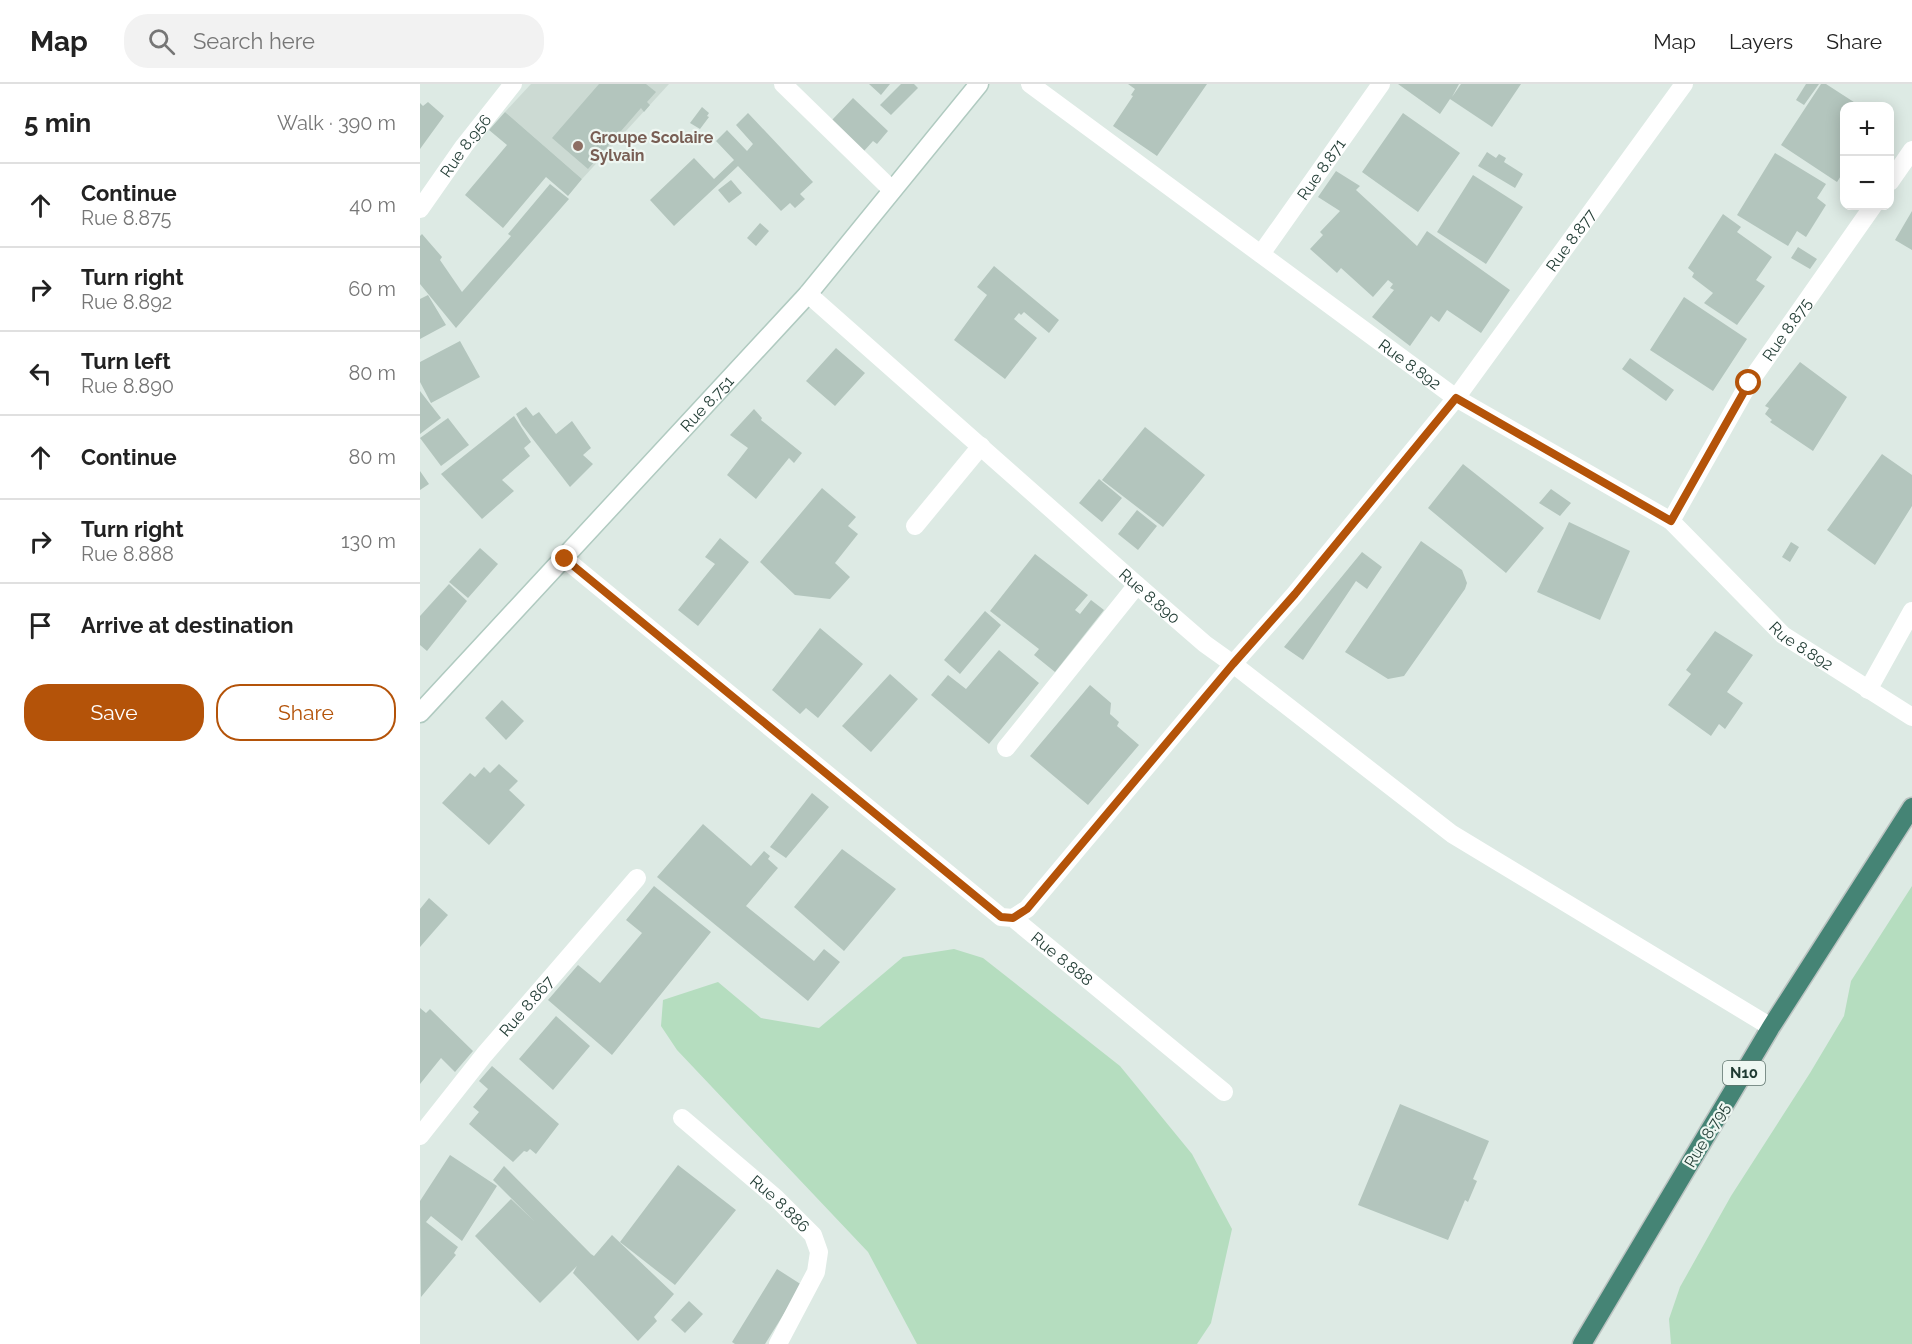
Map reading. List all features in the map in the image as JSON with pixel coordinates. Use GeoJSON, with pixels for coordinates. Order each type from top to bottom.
{"type":"FeatureCollection","features":[{"type":"Feature","properties":{"kind":"highway","name":"Rue 8.795"},"geometry":{"type":"LineString","coordinates":[[1582,1344],[1772,1027],[1912,807]]}},
{"type":"Feature","properties":{"kind":"street","name":"Rue 8.956"},"geometry":{"type":"LineString","coordinates":[[420,209],[464,146],[513,84]]}},
{"type":"Feature","properties":{"kind":"street"},"geometry":{"type":"LineString","coordinates":[[783,84],[892,190]]}},
{"type":"Feature","properties":{"kind":"street","name":"Rue 8.751"},"geometry":{"type":"LineString","coordinates":[[420,713],[808,294],[979,84]]}},
{"type":"Feature","properties":{"kind":"street","name":"Rue 8.892"},"geometry":{"type":"LineString","coordinates":[[1030,84],[1456,398],[1671,521],[1783,635],[1912,717]]}},
{"type":"Feature","properties":{"kind":"street","name":"Rue 8.871"},"geometry":{"type":"LineString","coordinates":[[1261,255],[1381,84]]}},
{"type":"Feature","properties":{"kind":"street","name":"Rue 8.877"},"geometry":{"type":"LineString","coordinates":[[1456,398],[1684,84]]}},
{"type":"Feature","properties":{"kind":"street"},"geometry":{"type":"LineString","coordinates":[[1894,176],[1912,150]]}},
{"type":"Feature","properties":{"kind":"street","name":"Rue 8.875"},"geometry":{"type":"LineString","coordinates":[[1671,521],[1749,383],[1870,210]]}},
{"type":"Feature","properties":{"kind":"street","name":"Rue 8.890"},"geometry":{"type":"LineString","coordinates":[[808,294],[1137,585],[1233,664],[1452,834],[1772,1027]]}},
{"type":"Feature","properties":{"kind":"street"},"geometry":{"type":"LineString","coordinates":[[1013,918],[1027,909],[1233,664],[1295,594],[1456,398]]}},
{"type":"Feature","properties":{"kind":"street"},"geometry":{"type":"LineString","coordinates":[[915,526],[981,446]]}},
{"type":"Feature","properties":{"kind":"street","name":"Rue 8.888"},"geometry":{"type":"LineString","coordinates":[[565,559],[1001,917],[1013,918],[1224,1092]]}},
{"type":"Feature","properties":{"kind":"street"},"geometry":{"type":"LineString","coordinates":[[1006,748],[1137,585]]}},
{"type":"Feature","properties":{"kind":"street"},"geometry":{"type":"LineString","coordinates":[[1868,690],[1912,611]]}},
{"type":"Feature","properties":{"kind":"street","name":"Rue 8.867"},"geometry":{"type":"LineString","coordinates":[[420,1136],[484,1055],[637,878]]}},
{"type":"Feature","properties":{"kind":"street","name":"Rue 8.886"},"geometry":{"type":"LineString","coordinates":[[682,1118],[776,1197],[813,1235],[819,1252],[816,1272],[778,1344]]}},
{"type":"Feature","properties":{"kind":"shaded area","name":"Groupe Scolaire Sylvain"},"geometry":{"type":"Polygon","coordinates":[[[531,84],[669,84],[582,179],[505,112],[531,84]]]}},
{"type":"Feature","properties":{"kind":"green space"},"geometry":{"type":"Polygon","coordinates":[[[1912,886],[1912,1344],[1671,1344],[1669,1319],[1680,1287],[1731,1196],[1844,1016],[1851,981],[1912,886]]]}},
{"type":"Feature","properties":{"kind":"green space"},"geometry":{"type":"Polygon","coordinates":[[[954,949],[983,958],[1120,1066],[1192,1154],[1232,1229],[1211,1323],[1197,1344],[917,1344],[868,1252],[677,1050],[661,1026],[663,1000],[718,982],[761,1018],[819,1028],[903,957],[954,949]]]}},
{"type":"Feature","properties":{"kind":"building"},"geometry":{"type":"Polygon","coordinates":[[[599,84],[646,84],[656,92],[647,102],[650,105],[644,112],[641,108],[588,169],[552,138],[599,84]]]}},
{"type":"Feature","properties":{"kind":"building"},"geometry":{"type":"Polygon","coordinates":[[[869,84],[890,84],[881,95],[869,84]]]}},
{"type":"Feature","properties":{"kind":"building"},"geometry":{"type":"Polygon","coordinates":[[[901,84],[914,84],[918,88],[891,115],[880,105],[901,84]]]}},
{"type":"Feature","properties":{"kind":"building"},"geometry":{"type":"Polygon","coordinates":[[[1128,84],[1207,84],[1157,156],[1113,126],[1133,96],[1131,95],[1135,89],[1128,84]]]}},
{"type":"Feature","properties":{"kind":"building"},"geometry":{"type":"Polygon","coordinates":[[[1398,84],[1459,84],[1452,97],[1461,84],[1521,84],[1492,127],[1450,99],[1440,114],[1398,84]]]}},
{"type":"Feature","properties":{"kind":"building"},"geometry":{"type":"Polygon","coordinates":[[[1806,84],[1819,84],[1804,105],[1796,100],[1806,84]]]}},
{"type":"Feature","properties":{"kind":"building"},"geometry":{"type":"Polygon","coordinates":[[[1821,84],[1826,84],[1854,102],[1840,102],[1840,177],[1837,182],[1781,145],[1821,84]]]}},
{"type":"Feature","properties":{"kind":"building"},"geometry":{"type":"Polygon","coordinates":[[[853,98],[888,131],[877,144],[873,141],[864,151],[832,120],[853,98]]]}},
{"type":"Feature","properties":{"kind":"building"},"geometry":{"type":"Polygon","coordinates":[[[428,102],[444,116],[420,149],[420,103],[423,106],[428,102]]]}},
{"type":"Feature","properties":{"kind":"building"},"geometry":{"type":"Polygon","coordinates":[[[702,107],[709,113],[707,116],[709,117],[700,129],[690,123],[702,107]]]}},
{"type":"Feature","properties":{"kind":"building"},"geometry":{"type":"Polygon","coordinates":[[[505,112],[582,179],[568,196],[546,177],[503,228],[465,195],[507,145],[489,130],[505,112]]]}},
{"type":"Feature","properties":{"kind":"building"},"geometry":{"type":"Polygon","coordinates":[[[748,113],[813,182],[800,194],[805,199],[795,208],[790,203],[781,211],[738,166],[674,226],[650,200],[694,158],[714,179],[734,160],[716,141],[727,130],[747,151],[753,144],[736,125],[748,113]]]}},
{"type":"Feature","properties":{"kind":"building"},"geometry":{"type":"Polygon","coordinates":[[[1403,113],[1460,153],[1418,212],[1362,172],[1403,113]]]}},
{"type":"Feature","properties":{"kind":"building"},"geometry":{"type":"Polygon","coordinates":[[[1487,152],[1496,158],[1499,154],[1506,158],[1504,162],[1523,174],[1515,188],[1478,166],[1487,152]]]}},
{"type":"Feature","properties":{"kind":"building"},"geometry":{"type":"Polygon","coordinates":[[[1775,153],[1826,184],[1817,198],[1826,205],[1806,237],[1797,231],[1788,246],[1737,215],[1775,153]]]}},
{"type":"Feature","properties":{"kind":"building"},"geometry":{"type":"Polygon","coordinates":[[[1336,171],[1360,186],[1356,190],[1417,246],[1427,231],[1510,290],[1481,333],[1447,310],[1439,322],[1431,316],[1410,346],[1372,317],[1394,290],[1390,288],[1393,284],[1388,280],[1373,297],[1341,268],[1337,273],[1310,249],[1323,235],[1320,232],[1340,211],[1318,197],[1336,171]]]}},
{"type":"Feature","properties":{"kind":"building"},"geometry":{"type":"Polygon","coordinates":[[[1473,175],[1523,207],[1486,264],[1437,232],[1473,175]]]}},
{"type":"Feature","properties":{"kind":"building"},"geometry":{"type":"Polygon","coordinates":[[[731,180],[742,193],[729,203],[718,190],[731,180]]]}},
{"type":"Feature","properties":{"kind":"building"},"geometry":{"type":"Polygon","coordinates":[[[550,184],[569,199],[456,328],[420,284],[420,236],[422,234],[442,257],[440,260],[462,292],[511,236],[508,234],[550,184]]]}},
{"type":"Feature","properties":{"kind":"building"},"geometry":{"type":"Polygon","coordinates":[[[1912,211],[1912,250],[1895,240],[1912,211]]]}},
{"type":"Feature","properties":{"kind":"building"},"geometry":{"type":"Polygon","coordinates":[[[1723,214],[1741,227],[1737,232],[1772,257],[1756,280],[1765,286],[1737,325],[1704,303],[1713,293],[1692,277],[1694,273],[1688,268],[1723,214]]]}},
{"type":"Feature","properties":{"kind":"building"},"geometry":{"type":"Polygon","coordinates":[[[760,223],[769,231],[756,246],[747,238],[760,223]]]}},
{"type":"Feature","properties":{"kind":"building"},"geometry":{"type":"Polygon","coordinates":[[[1798,247],[1817,259],[1810,269],[1791,258],[1798,247]]]}},
{"type":"Feature","properties":{"kind":"building"},"geometry":{"type":"Polygon","coordinates":[[[994,266],[1059,320],[1049,333],[1024,312],[1021,315],[1019,313],[1014,319],[1037,338],[1005,379],[954,340],[987,295],[977,287],[994,266]]]}},
{"type":"Feature","properties":{"kind":"building"},"geometry":{"type":"Polygon","coordinates":[[[428,295],[446,325],[420,339],[420,299],[428,295]]]}},
{"type":"Feature","properties":{"kind":"building"},"geometry":{"type":"Polygon","coordinates":[[[1684,297],[1747,339],[1713,391],[1650,350],[1684,297]]]}},
{"type":"Feature","properties":{"kind":"building"},"geometry":{"type":"Polygon","coordinates":[[[460,341],[480,377],[431,403],[420,382],[420,362],[460,341]]]}},
{"type":"Feature","properties":{"kind":"building"},"geometry":{"type":"Polygon","coordinates":[[[836,348],[865,373],[835,406],[806,381],[836,348]]]}},
{"type":"Feature","properties":{"kind":"building"},"geometry":{"type":"Polygon","coordinates":[[[1630,358],[1674,390],[1666,401],[1622,369],[1630,358]]]}},
{"type":"Feature","properties":{"kind":"building"},"geometry":{"type":"Polygon","coordinates":[[[1800,362],[1847,397],[1813,451],[1770,422],[1772,420],[1765,414],[1769,408],[1765,406],[1800,362]]]}},
{"type":"Feature","properties":{"kind":"building"},"geometry":{"type":"Polygon","coordinates":[[[420,391],[441,418],[420,434],[420,391]]]}},
{"type":"Feature","properties":{"kind":"building"},"geometry":{"type":"Polygon","coordinates":[[[526,407],[533,416],[539,412],[556,434],[572,421],[591,448],[583,455],[593,464],[570,487],[522,425],[516,414],[526,407]]]}},
{"type":"Feature","properties":{"kind":"building"},"geometry":{"type":"Polygon","coordinates":[[[754,409],[762,418],[761,420],[802,453],[794,463],[789,458],[756,499],[727,475],[748,448],[730,435],[754,409]]]}},
{"type":"Feature","properties":{"kind":"building"},"geometry":{"type":"Polygon","coordinates":[[[514,416],[531,442],[524,448],[530,456],[502,480],[514,491],[482,519],[441,474],[514,416]]]}},
{"type":"Feature","properties":{"kind":"building"},"geometry":{"type":"Polygon","coordinates":[[[448,418],[469,445],[441,466],[420,438],[448,418]]]}},
{"type":"Feature","properties":{"kind":"building"},"geometry":{"type":"Polygon","coordinates":[[[1145,427],[1205,475],[1163,527],[1102,480],[1145,427]]]}},
{"type":"Feature","properties":{"kind":"building"},"geometry":{"type":"Polygon","coordinates":[[[1882,454],[1912,475],[1912,506],[1875,565],[1827,530],[1882,454]]]}},
{"type":"Feature","properties":{"kind":"building"},"geometry":{"type":"Polygon","coordinates":[[[1463,464],[1544,528],[1506,573],[1428,508],[1463,464]]]}},
{"type":"Feature","properties":{"kind":"building"},"geometry":{"type":"Polygon","coordinates":[[[420,471],[429,484],[420,490],[420,471]]]}},
{"type":"Feature","properties":{"kind":"building"},"geometry":{"type":"Polygon","coordinates":[[[1099,479],[1122,498],[1102,522],[1079,503],[1099,479]]]}},
{"type":"Feature","properties":{"kind":"building"},"geometry":{"type":"Polygon","coordinates":[[[822,488],[856,517],[848,526],[858,534],[835,563],[850,577],[830,599],[795,595],[760,562],[822,488]]]}},
{"type":"Feature","properties":{"kind":"building"},"geometry":{"type":"Polygon","coordinates":[[[1551,489],[1571,503],[1560,516],[1539,503],[1551,489]]]}},
{"type":"Feature","properties":{"kind":"building"},"geometry":{"type":"Polygon","coordinates":[[[1137,510],[1157,526],[1138,550],[1118,534],[1137,510]]]}},
{"type":"Feature","properties":{"kind":"building"},"geometry":{"type":"Polygon","coordinates":[[[1569,522],[1630,551],[1600,620],[1537,592],[1569,522]]]}},
{"type":"Feature","properties":{"kind":"building"},"geometry":{"type":"Polygon","coordinates":[[[720,538],[749,562],[698,626],[678,610],[715,564],[705,557],[720,538]]]}},
{"type":"Feature","properties":{"kind":"building"},"geometry":{"type":"Polygon","coordinates":[[[1421,541],[1462,570],[1467,583],[1404,676],[1388,679],[1345,652],[1421,541]]]}},
{"type":"Feature","properties":{"kind":"building"},"geometry":{"type":"Polygon","coordinates":[[[1791,542],[1799,547],[1790,562],[1782,557],[1791,542]]]}},
{"type":"Feature","properties":{"kind":"building"},"geometry":{"type":"Polygon","coordinates":[[[480,548],[498,564],[468,598],[449,582],[480,548]]]}},
{"type":"Feature","properties":{"kind":"building"},"geometry":{"type":"Polygon","coordinates":[[[1362,552],[1382,567],[1367,589],[1356,581],[1303,660],[1284,647],[1362,552]]]}},
{"type":"Feature","properties":{"kind":"building"},"geometry":{"type":"Polygon","coordinates":[[[1035,554],[1088,595],[1075,610],[1080,614],[1091,600],[1104,610],[1055,672],[1034,655],[1039,649],[990,611],[1035,554]]]}},
{"type":"Feature","properties":{"kind":"building"},"geometry":{"type":"Polygon","coordinates":[[[449,584],[467,601],[427,651],[420,645],[420,616],[449,584]]]}},
{"type":"Feature","properties":{"kind":"building"},"geometry":{"type":"Polygon","coordinates":[[[985,611],[1001,625],[960,674],[944,660],[985,611]]]}},
{"type":"Feature","properties":{"kind":"building"},"geometry":{"type":"Polygon","coordinates":[[[820,628],[863,664],[818,718],[806,708],[800,714],[772,690],[820,628]]]}},
{"type":"Feature","properties":{"kind":"building"},"geometry":{"type":"Polygon","coordinates":[[[1715,631],[1753,655],[1727,692],[1743,703],[1725,729],[1719,724],[1711,736],[1668,705],[1691,674],[1686,670],[1715,631]]]}},
{"type":"Feature","properties":{"kind":"building"},"geometry":{"type":"Polygon","coordinates":[[[999,650],[1039,683],[989,744],[931,695],[948,675],[966,689],[999,650]]]}},
{"type":"Feature","properties":{"kind":"building"},"geometry":{"type":"Polygon","coordinates":[[[890,674],[918,699],[871,752],[842,726],[890,674]]]}},
{"type":"Feature","properties":{"kind":"building"},"geometry":{"type":"Polygon","coordinates":[[[1090,685],[1111,703],[1110,714],[1119,722],[1117,726],[1139,745],[1088,805],[1030,756],[1090,685]]]}},
{"type":"Feature","properties":{"kind":"building"},"geometry":{"type":"Polygon","coordinates":[[[502,700],[524,721],[506,740],[485,718],[502,700]]]}},
{"type":"Feature","properties":{"kind":"building"},"geometry":{"type":"Polygon","coordinates":[[[499,764],[518,781],[509,790],[525,805],[489,845],[442,803],[470,773],[475,777],[484,767],[490,773],[499,764]]]}},
{"type":"Feature","properties":{"kind":"building"},"geometry":{"type":"Polygon","coordinates":[[[812,793],[829,807],[786,858],[770,847],[812,793]]]}},
{"type":"Feature","properties":{"kind":"building"},"geometry":{"type":"Polygon","coordinates":[[[703,824],[751,866],[764,851],[770,856],[768,859],[778,868],[746,906],[814,961],[824,949],[840,962],[808,1001],[657,877],[703,824]]]}},
{"type":"Feature","properties":{"kind":"building"},"geometry":{"type":"Polygon","coordinates":[[[842,849],[896,889],[844,951],[794,907],[842,849]]]}},
{"type":"Feature","properties":{"kind":"building"},"geometry":{"type":"Polygon","coordinates":[[[654,886],[711,932],[612,1055],[548,1000],[578,965],[600,983],[642,933],[626,920],[654,886]]]}},
{"type":"Feature","properties":{"kind":"building"},"geometry":{"type":"Polygon","coordinates":[[[429,898],[448,915],[420,947],[420,909],[429,898]]]}},
{"type":"Feature","properties":{"kind":"building"},"geometry":{"type":"Polygon","coordinates":[[[420,1008],[426,1013],[430,1009],[473,1051],[455,1072],[441,1058],[420,1084],[420,1008]]]}},
{"type":"Feature","properties":{"kind":"building"},"geometry":{"type":"Polygon","coordinates":[[[556,1016],[590,1046],[553,1090],[519,1059],[556,1016]]]}},
{"type":"Feature","properties":{"kind":"building"},"geometry":{"type":"Polygon","coordinates":[[[492,1066],[559,1124],[536,1154],[530,1149],[527,1152],[524,1151],[513,1162],[469,1124],[479,1112],[473,1107],[488,1089],[479,1081],[492,1066]]]}},
{"type":"Feature","properties":{"kind":"building"},"geometry":{"type":"Polygon","coordinates":[[[1400,1104],[1489,1141],[1473,1179],[1477,1181],[1468,1202],[1465,1200],[1448,1240],[1358,1205],[1400,1104]]]}},
{"type":"Feature","properties":{"kind":"building"},"geometry":{"type":"Polygon","coordinates":[[[450,1155],[497,1186],[462,1241],[431,1216],[426,1222],[458,1247],[454,1253],[456,1255],[421,1297],[420,1201],[450,1155]]]}},
{"type":"Feature","properties":{"kind":"building"},"geometry":{"type":"Polygon","coordinates":[[[678,1165],[736,1210],[675,1285],[620,1242],[678,1165]]]}},
{"type":"Feature","properties":{"kind":"building"},"geometry":{"type":"Polygon","coordinates":[[[504,1166],[591,1254],[594,1256],[612,1235],[674,1294],[654,1317],[657,1321],[638,1341],[573,1273],[577,1266],[540,1303],[475,1236],[511,1199],[534,1221],[493,1180],[504,1166]]]}},
{"type":"Feature","properties":{"kind":"building"},"geometry":{"type":"Polygon","coordinates":[[[777,1269],[802,1285],[765,1344],[735,1344],[732,1342],[777,1269]]]}},
{"type":"Feature","properties":{"kind":"building"},"geometry":{"type":"Polygon","coordinates":[[[689,1301],[703,1314],[685,1333],[671,1320],[689,1301]]]}},
{"type":"Feature","properties":{"kind":"place","name":"Groupe Scolaire Sylvain"},"geometry":{"type":"Point","coordinates":[578,146]}},
{"type":"Feature","properties":{"kind":"route"},"geometry":{"type":"LineString","coordinates":[[565,559],[1001,917],[1013,918],[1027,909],[1233,664],[1295,594],[1371,498],[1456,398],[1671,521],[1749,383]]}}]}
